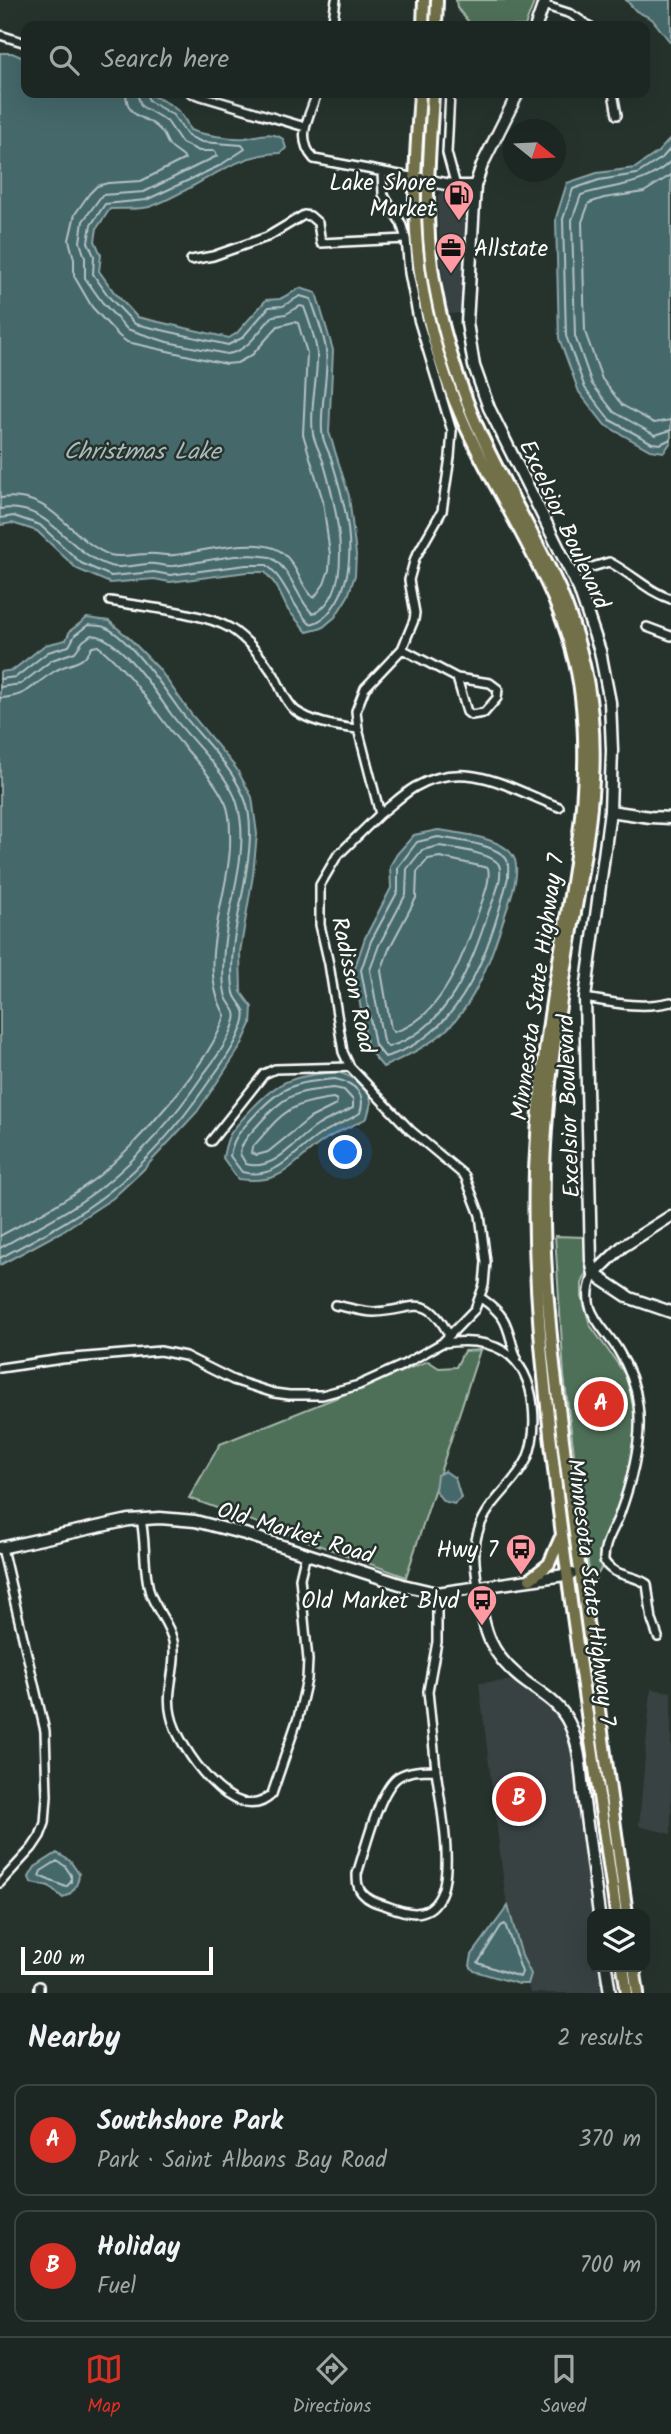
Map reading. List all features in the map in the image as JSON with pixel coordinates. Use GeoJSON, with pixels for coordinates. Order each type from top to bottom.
{"type":"FeatureCollection","features":[{"type":"Feature","properties":{"kind":"main road"},"geometry":{"type":"LineString","coordinates":[[423,21],[424,0]]}},
{"type":"Feature","properties":{"kind":"main road"},"geometry":{"type":"LineString","coordinates":[[437,0],[437,21]]}},
{"type":"Feature","properties":{"kind":"main road","name":"Minnesota State Highway 7"},"geometry":{"type":"LineString","coordinates":[[420,98],[416,178],[417,250],[430,330],[462,419],[552,597],[581,689],[586,751],[585,785],[546,1040],[535,1170],[539,1322],[566,1574],[615,1909]]}},
{"type":"Feature","properties":{"kind":"main road","name":"Minnesota State Highway 7"},"geometry":{"type":"LineString","coordinates":[[433,98],[428,223],[437,299],[456,370],[490,453],[562,594],[581,651],[592,717],[594,785],[554,1044],[544,1171],[545,1260],[549,1323],[626,1909]]}},
{"type":"Feature","properties":{"kind":"main road"},"geometry":{"type":"LineString","coordinates":[[432,127],[438,98]]}},
{"type":"Feature","properties":{"kind":"main road"},"geometry":{"type":"LineString","coordinates":[[530,1579],[552,1560],[560,1540],[561,1526]]}},
{"type":"Feature","properties":{"kind":"main road"},"geometry":{"type":"LineString","coordinates":[[624,1972],[627,1993]]}},
{"type":"Feature","properties":{"kind":"main road"},"geometry":{"type":"LineString","coordinates":[[635,1972],[638,1993]]}},
{"type":"Feature","properties":{"kind":"street"},"geometry":{"type":"LineString","coordinates":[[333,21],[336,0]]}},
{"type":"Feature","properties":{"kind":"street"},"geometry":{"type":"LineString","coordinates":[[538,21],[544,2],[581,21]]}},
{"type":"Feature","properties":{"kind":"street"},"geometry":{"type":"LineString","coordinates":[[0,35],[21,41]]}},
{"type":"Feature","properties":{"kind":"street"},"geometry":{"type":"LineString","coordinates":[[208,98],[305,127]]}},
{"type":"Feature","properties":{"kind":"street"},"geometry":{"type":"LineString","coordinates":[[315,98],[303,140],[306,150],[314,159],[456,186],[475,187]]}},
{"type":"Feature","properties":{"kind":"street"},"geometry":{"type":"LineString","coordinates":[[450,98],[447,153],[456,186]]}},
{"type":"Feature","properties":{"kind":"street","name":"Excelsior Boulevard"},"geometry":{"type":"LineString","coordinates":[[515,98],[487,153],[475,187],[467,308],[474,366],[489,408],[572,573],[590,618],[607,686],[612,750],[610,811],[584,998],[591,1260],[594,1274]]}},
{"type":"Feature","properties":{"kind":"street"},"geometry":{"type":"LineString","coordinates":[[614,98],[617,115]]}},
{"type":"Feature","properties":{"kind":"street"},"geometry":{"type":"LineString","coordinates":[[380,814],[358,729],[356,711],[365,688],[402,649],[415,614],[410,587],[412,567],[442,511],[452,440],[449,419],[418,319],[406,239],[401,223],[383,194],[382,172]]}},
{"type":"Feature","properties":{"kind":"street"},"geometry":{"type":"LineString","coordinates":[[191,260],[213,256],[267,237],[304,215],[310,216],[318,223],[321,243],[406,239]]}},
{"type":"Feature","properties":{"kind":"street"},"geometry":{"type":"LineString","coordinates":[[572,573],[608,562],[657,594],[671,599]]}},
{"type":"Feature","properties":{"kind":"street"},"geometry":{"type":"LineString","coordinates":[[110,601],[173,612],[228,627],[240,635],[272,671],[297,712],[330,724],[358,729]]}},
{"type":"Feature","properties":{"kind":"street"},"geometry":{"type":"LineString","coordinates":[[647,627],[671,636]]}},
{"type":"Feature","properties":{"kind":"street"},"geometry":{"type":"LineString","coordinates":[[402,649],[457,678],[490,683],[498,689],[497,698],[484,712],[471,715],[467,712],[457,678]]}},
{"type":"Feature","properties":{"kind":"street","name":"Radisson Road"},"geometry":{"type":"LineString","coordinates":[[481,1298],[486,1272],[484,1236],[480,1215],[465,1176],[410,1129],[350,1067],[343,1052],[320,925],[320,886],[337,856],[380,814],[415,787],[440,777],[469,774],[493,779],[559,807]]}},
{"type":"Feature","properties":{"kind":"street"},"geometry":{"type":"LineString","coordinates":[[610,811],[671,818]]}},
{"type":"Feature","properties":{"kind":"street"},"geometry":{"type":"LineString","coordinates":[[584,998],[634,1006],[671,1002]]}},
{"type":"Feature","properties":{"kind":"street"},"geometry":{"type":"LineString","coordinates":[[211,1141],[264,1074],[275,1069],[350,1067]]}},
{"type":"Feature","properties":{"kind":"street"},"geometry":{"type":"LineString","coordinates":[[658,1637],[652,1620],[647,1584],[613,1571],[604,1561],[604,1550],[624,1500],[634,1460],[638,1406],[632,1380],[618,1350],[593,1317],[588,1289],[594,1274],[622,1247],[671,1216]]}},
{"type":"Feature","properties":{"kind":"street"},"geometry":{"type":"LineString","coordinates":[[594,1274],[630,1298],[671,1312]]}},
{"type":"Feature","properties":{"kind":"street"},"geometry":{"type":"LineString","coordinates":[[442,1343],[465,1321],[481,1298],[499,1310],[507,1324],[517,1362],[531,1394],[533,1434],[528,1456],[521,1469],[489,1508],[478,1531],[474,1551],[478,1587],[483,1624],[496,1654],[512,1671],[553,1701],[567,1717],[573,1731],[579,1757],[598,1909]]}},
{"type":"Feature","properties":{"kind":"street"},"geometry":{"type":"LineString","coordinates":[[335,1305],[373,1312],[421,1305],[439,1316],[449,1335]]}},
{"type":"Feature","properties":{"kind":"street"},"geometry":{"type":"LineString","coordinates":[[0,1368],[160,1350],[185,1356],[233,1380],[274,1393],[323,1395],[359,1385],[442,1343],[463,1340],[486,1343],[505,1351],[517,1362]]}},
{"type":"Feature","properties":{"kind":"street","name":"Old Market Road"},"geometry":{"type":"LineString","coordinates":[[1,1548],[141,1519],[160,1518],[195,1521],[245,1534],[402,1585],[437,1593],[581,1574]]}},
{"type":"Feature","properties":{"kind":"street"},"geometry":{"type":"LineString","coordinates":[[141,1519],[150,1592],[169,1627],[175,1650],[169,1701],[174,1728],[213,1785],[229,1797],[246,1802],[261,1802],[272,1794],[304,1699],[308,1660],[299,1578],[306,1553]]}},
{"type":"Feature","properties":{"kind":"street"},"geometry":{"type":"LineString","coordinates":[[0,1883],[32,1849],[40,1836],[45,1823],[47,1796],[45,1731],[1,1548]]}},
{"type":"Feature","properties":{"kind":"street"},"geometry":{"type":"LineString","coordinates":[[436,1770],[408,1772],[399,1776],[387,1789],[357,1874],[358,1887],[367,1898],[411,1914],[433,1906],[439,1900],[446,1878],[446,1850],[428,1691],[437,1642],[437,1593]]}},
{"type":"Feature","properties":{"kind":"street"},"geometry":{"type":"LineString","coordinates":[[607,1972],[610,1993]]}},
{"type":"Feature","properties":{"kind":"shaded area"},"geometry":{"type":"Polygon","coordinates":[[[447,188],[472,197],[462,313],[448,314],[438,218],[438,196],[447,188]]]}},
{"type":"Feature","properties":{"kind":"shaded area"},"geometry":{"type":"Polygon","coordinates":[[[518,1680],[540,1694],[567,1726],[572,1742],[594,1909],[587,1909],[587,1972],[603,1972],[606,1993],[530,1993],[505,1893],[479,1683],[518,1680]]]}},
{"type":"Feature","properties":{"kind":"shaded area"},"geometry":{"type":"Polygon","coordinates":[[[651,1689],[671,1692],[671,1834],[639,1826],[651,1689]]]}},
{"type":"Feature","properties":{"kind":"green space"},"geometry":{"type":"Polygon","coordinates":[[[456,0],[535,0],[527,21],[468,21],[457,8],[456,0]]]}},
{"type":"Feature","properties":{"kind":"green space"},"geometry":{"type":"Polygon","coordinates":[[[555,1236],[585,1237],[586,1274],[582,1284],[582,1297],[590,1325],[625,1374],[636,1412],[626,1480],[601,1552],[603,1565],[591,1586],[564,1376],[555,1236]]]}},
{"type":"Feature","properties":{"kind":"green space"},"geometry":{"type":"Polygon","coordinates":[[[480,1350],[406,1577],[189,1498],[220,1444],[428,1361],[439,1368],[456,1367],[464,1351],[480,1350]]]}},
{"type":"Feature","properties":{"kind":"water"},"geometry":{"type":"Polygon","coordinates":[[[626,0],[671,0],[671,43],[652,19],[636,11],[626,0]]]}},
{"type":"Feature","properties":{"kind":"water","name":"Christmas Lake"},"geometry":{"type":"Polygon","coordinates":[[[0,53],[12,53],[21,57],[21,98],[156,98],[177,110],[190,130],[202,134],[245,138],[269,134],[283,139],[286,148],[281,153],[246,159],[149,207],[110,209],[97,228],[95,241],[101,255],[99,271],[137,317],[229,338],[237,333],[266,300],[280,299],[300,288],[316,293],[333,350],[329,432],[349,496],[356,555],[355,575],[348,596],[335,617],[322,628],[307,632],[288,610],[276,585],[265,572],[170,582],[154,579],[110,583],[77,569],[37,531],[12,523],[0,525],[0,53]]]}},
{"type":"Feature","properties":{"kind":"water"},"geometry":{"type":"Polygon","coordinates":[[[671,138],[671,442],[664,452],[650,450],[605,425],[579,392],[559,338],[556,218],[567,183],[597,173],[635,168],[658,152],[671,138]]]}},
{"type":"Feature","properties":{"kind":"water"},"geometry":{"type":"Polygon","coordinates":[[[87,618],[109,621],[159,669],[191,714],[236,768],[252,797],[257,834],[240,952],[241,992],[252,1007],[251,1024],[241,1046],[197,1112],[142,1171],[113,1198],[61,1232],[0,1265],[0,672],[13,670],[45,645],[66,640],[70,631],[87,618]]]}},
{"type":"Feature","properties":{"kind":"water"},"geometry":{"type":"Polygon","coordinates":[[[438,830],[481,838],[503,846],[515,860],[513,889],[488,964],[465,1008],[444,1032],[383,1067],[368,1049],[354,970],[365,938],[391,888],[390,866],[397,854],[414,835],[438,830]]]}},
{"type":"Feature","properties":{"kind":"water"},"geometry":{"type":"Polygon","coordinates":[[[336,1072],[352,1078],[367,1090],[371,1101],[367,1118],[328,1138],[276,1176],[266,1179],[238,1179],[223,1158],[230,1135],[245,1116],[266,1095],[285,1082],[336,1072]]]}},
{"type":"Feature","properties":{"kind":"water"},"geometry":{"type":"Polygon","coordinates":[[[445,1471],[455,1478],[461,1498],[454,1504],[443,1501],[435,1490],[437,1475],[445,1471]]]}},
{"type":"Feature","properties":{"kind":"water"},"geometry":{"type":"Polygon","coordinates":[[[57,1853],[70,1861],[79,1874],[75,1888],[63,1898],[49,1886],[31,1883],[29,1877],[35,1867],[57,1853]]]}},
{"type":"Feature","properties":{"kind":"water"},"geometry":{"type":"Polygon","coordinates":[[[508,1906],[522,1956],[531,1974],[528,1984],[519,1984],[474,1971],[470,1966],[472,1955],[508,1906]]]}},
{"type":"Feature","properties":{"kind":"place","name":"Lake Shore Market"},"geometry":{"type":"Point","coordinates":[459,222]}},
{"type":"Feature","properties":{"kind":"place","name":"Allstate"},"geometry":{"type":"Point","coordinates":[451,275]}},
{"type":"Feature","properties":{"kind":"place","name":"Southshore Park"},"geometry":{"type":"Point","coordinates":[601,1404]}},
{"type":"Feature","properties":{"kind":"place","name":"Hwy 7"},"geometry":{"type":"Point","coordinates":[521,1576]}},
{"type":"Feature","properties":{"kind":"place","name":"Old Market Blvd"},"geometry":{"type":"Point","coordinates":[482,1627]}},
{"type":"Feature","properties":{"kind":"place","name":"Holiday"},"geometry":{"type":"Point","coordinates":[519,1799]}}]}
